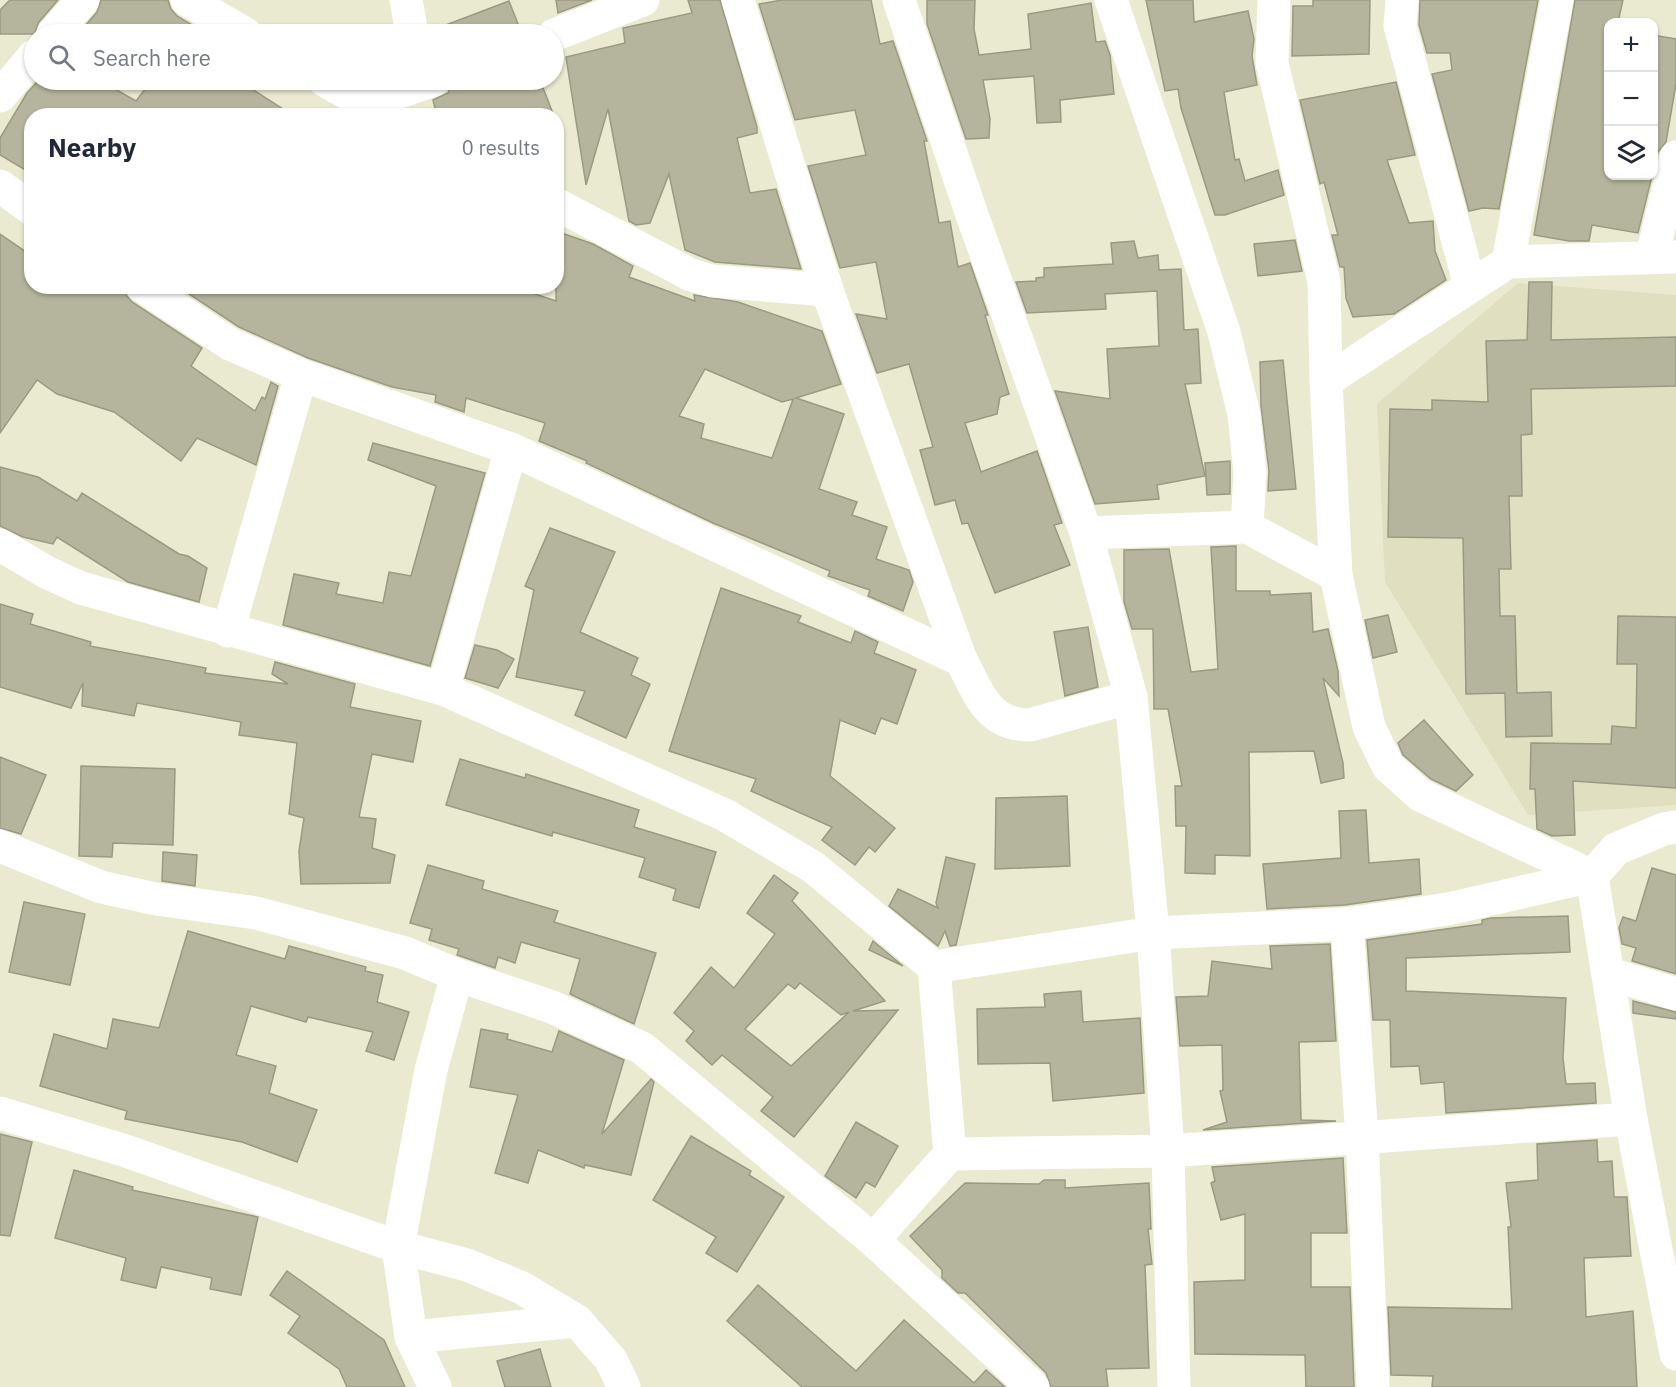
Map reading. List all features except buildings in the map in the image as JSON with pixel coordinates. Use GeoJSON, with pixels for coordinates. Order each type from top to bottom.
{"type":"FeatureCollection","features":[{"type":"Feature","properties":{"kind":"street"},"geometry":{"type":"LineString","coordinates":[[62,24],[83,0]]}},
{"type":"Feature","properties":{"kind":"street"},"geometry":{"type":"LineString","coordinates":[[187,0],[229,24]]}},
{"type":"Feature","properties":{"kind":"street"},"geometry":{"type":"LineString","coordinates":[[406,0],[410,24]]}},
{"type":"Feature","properties":{"kind":"street"},"geometry":{"type":"LineString","coordinates":[[564,31],[643,0]]}},
{"type":"Feature","properties":{"kind":"street"},"geometry":{"type":"LineString","coordinates":[[738,0],[827,290],[961,660],[984,703],[996,718],[1015,725],[1030,725],[1131,698]]}},
{"type":"Feature","properties":{"kind":"street"},"geometry":{"type":"LineString","coordinates":[[899,0],[971,212],[1086,533],[1131,698],[1153,933],[1168,1151],[1174,1387]]}},
{"type":"Feature","properties":{"kind":"street"},"geometry":{"type":"LineString","coordinates":[[1111,0],[1224,332],[1244,415],[1250,473],[1247,527]]}},
{"type":"Feature","properties":{"kind":"street"},"geometry":{"type":"LineString","coordinates":[[1274,0],[1274,75],[1324,282],[1326,381],[1336,576],[1369,727],[1388,766],[1420,795],[1592,876]]}},
{"type":"Feature","properties":{"kind":"street"},"geometry":{"type":"LineString","coordinates":[[1402,0],[1400,26],[1470,286]]}},
{"type":"Feature","properties":{"kind":"street"},"geometry":{"type":"LineString","coordinates":[[1508,262],[1557,0]]}},
{"type":"Feature","properties":{"kind":"street"},"geometry":{"type":"LineString","coordinates":[[0,96],[24,68]]}},
{"type":"Feature","properties":{"kind":"street"},"geometry":{"type":"LineString","coordinates":[[342,90],[374,108]]}},
{"type":"Feature","properties":{"kind":"street"},"geometry":{"type":"LineString","coordinates":[[381,108],[410,90]]}},
{"type":"Feature","properties":{"kind":"street"},"geometry":{"type":"LineString","coordinates":[[1326,381],[1508,262],[1664,256],[1676,157]]}},
{"type":"Feature","properties":{"kind":"street"},"geometry":{"type":"LineString","coordinates":[[0,186],[24,203]]}},
{"type":"Feature","properties":{"kind":"street"},"geometry":{"type":"LineString","coordinates":[[564,208],[691,275],[712,281],[827,290]]}},
{"type":"Feature","properties":{"kind":"street"},"geometry":{"type":"LineString","coordinates":[[154,294],[230,345],[301,375],[512,449],[961,660]]}},
{"type":"Feature","properties":{"kind":"street"},"geometry":{"type":"LineString","coordinates":[[228,631],[301,375]]}},
{"type":"Feature","properties":{"kind":"street"},"geometry":{"type":"LineString","coordinates":[[443,689],[512,449]]}},
{"type":"Feature","properties":{"kind":"street"},"geometry":{"type":"LineString","coordinates":[[1086,533],[1247,527],[1336,576]]}},
{"type":"Feature","properties":{"kind":"street"},"geometry":{"type":"LineString","coordinates":[[0,545],[48,573],[81,588],[228,631],[443,689],[725,815],[813,867],[934,967],[950,1154],[873,1240]]}},
{"type":"Feature","properties":{"kind":"street"},"geometry":{"type":"LineString","coordinates":[[934,967],[1153,933],[1347,924],[1448,909],[1592,876],[1616,849],[1664,829],[1676,827]]}},
{"type":"Feature","properties":{"kind":"street"},"geometry":{"type":"LineString","coordinates":[[0,846],[101,886],[156,899],[267,916],[405,953],[457,975],[552,1008],[642,1048],[873,1240],[1033,1387]]}},
{"type":"Feature","properties":{"kind":"street"},"geometry":{"type":"LineString","coordinates":[[1592,876],[1610,974],[1631,1119],[1674,1339]]}},
{"type":"Feature","properties":{"kind":"street"},"geometry":{"type":"LineString","coordinates":[[1347,924],[1362,1137],[1373,1387]]}},
{"type":"Feature","properties":{"kind":"street"},"geometry":{"type":"LineString","coordinates":[[1610,974],[1676,994]]}},
{"type":"Feature","properties":{"kind":"street"},"geometry":{"type":"LineString","coordinates":[[435,1387],[411,1337],[398,1247],[431,1070],[457,975]]}},
{"type":"Feature","properties":{"kind":"street"},"geometry":{"type":"LineString","coordinates":[[0,1113],[126,1151],[398,1247],[467,1265],[522,1288],[577,1321],[611,1360],[624,1387]]}},
{"type":"Feature","properties":{"kind":"street"},"geometry":{"type":"LineString","coordinates":[[950,1154],[1168,1151],[1631,1119]]}},
{"type":"Feature","properties":{"kind":"street"},"geometry":{"type":"LineString","coordinates":[[411,1337],[577,1321]]}},
{"type":"Feature","properties":{"kind":"shaded area"},"geometry":{"type":"Polygon","coordinates":[[[1518,283],[1676,295],[1676,805],[1528,815],[1385,582],[1377,404],[1518,283]]]}}]}
